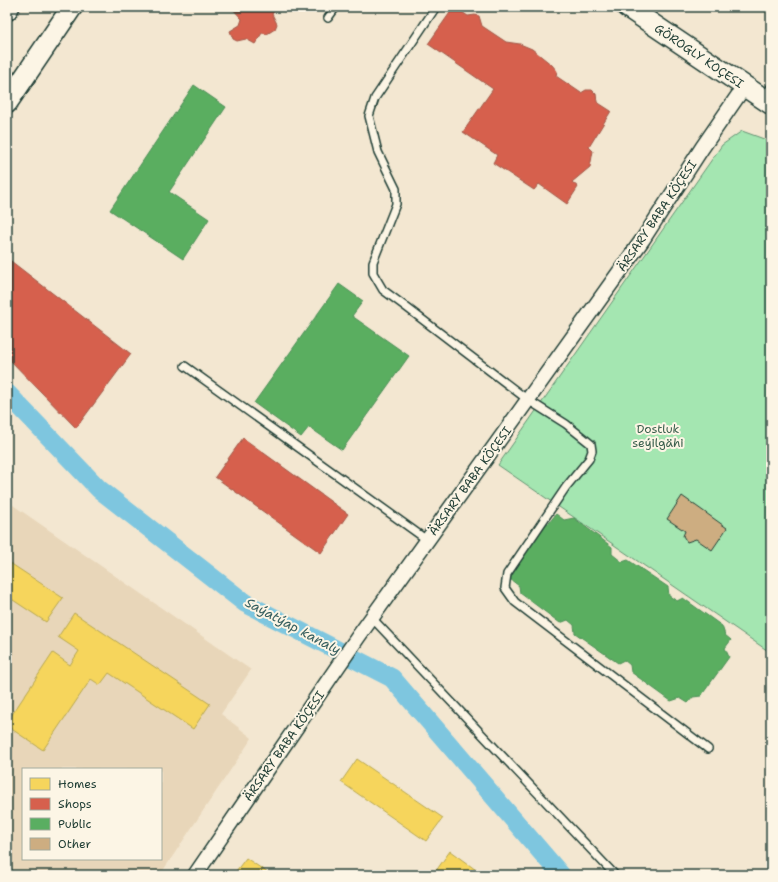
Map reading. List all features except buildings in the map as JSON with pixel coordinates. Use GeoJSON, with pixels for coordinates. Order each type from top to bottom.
{"type":"FeatureCollection","features":[{"type":"Feature","properties":{"kind":"main road"},"geometry":{"type":"LineString","coordinates":[[7,103],[72,7]]}},
{"type":"Feature","properties":{"kind":"main road","name":"GÖROGLY KOÇESI"},"geometry":{"type":"LineString","coordinates":[[627,7],[744,87],[768,97]]}},
{"type":"Feature","properties":{"kind":"street","name":"ÄRSARY BABA KÖÇESI"},"geometry":{"type":"LineString","coordinates":[[195,875],[358,637],[644,239],[702,148],[744,87]]}},
{"type":"Feature","properties":{"kind":"lane"},"geometry":{"type":"LineString","coordinates":[[328,18],[336,7]]}},
{"type":"Feature","properties":{"kind":"lane"},"geometry":{"type":"LineString","coordinates":[[436,7],[375,98],[369,116],[378,152],[396,189],[396,204],[388,228],[373,262],[373,273],[383,290],[528,400],[582,435],[591,444],[592,452],[589,459],[566,487],[507,574],[504,584],[506,592],[515,602],[708,749]]}},
{"type":"Feature","properties":{"kind":"lane"},"geometry":{"type":"LineString","coordinates":[[184,366],[427,540]]}},
{"type":"Feature","properties":{"kind":"lane"},"geometry":{"type":"LineString","coordinates":[[372,618],[615,875]]}},
{"type":"Feature","properties":{"kind":"shaded area"},"geometry":{"type":"Polygon","coordinates":[[[7,501],[251,670],[221,714],[252,738],[160,875],[7,875],[7,501]]]}},
{"type":"Feature","properties":{"kind":"green space","name":"Dostluk seýilgähi"},"geometry":{"type":"Polygon","coordinates":[[[742,131],[764,139],[771,144],[771,653],[498,465],[722,145],[742,131]]]}},
{"type":"Feature","properties":{"kind":"waterway","name":"Saýatýap kanaly"},"geometry":{"type":"LineString","coordinates":[[7,393],[99,489],[245,603],[392,678],[561,875]]}}]}
